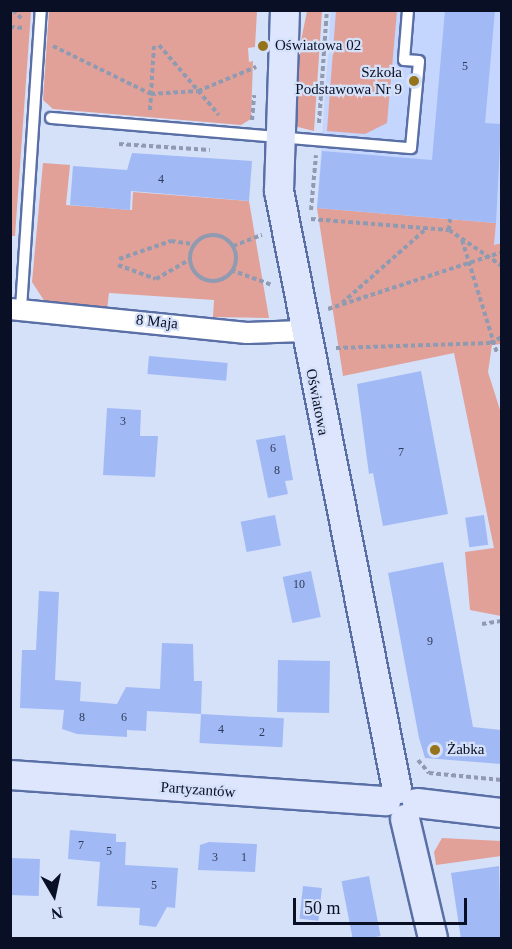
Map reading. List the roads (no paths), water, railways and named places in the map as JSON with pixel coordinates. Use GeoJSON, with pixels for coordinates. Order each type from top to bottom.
{"type":"FeatureCollection","features":[{"type":"Feature","properties":{"kind":"street","name":"Oświatowa"},"geometry":{"type":"LineString","coordinates":[[285,10],[278,137],[279,191],[303,331],[401,803],[432,939]]}},
{"type":"Feature","properties":{"kind":"street","name":"8 Maja"},"geometry":{"type":"LineString","coordinates":[[16,308],[247,333],[303,331]]}},
{"type":"Feature","properties":{"kind":"street","name":"Partyzantów"},"geometry":{"type":"LineString","coordinates":[[10,776],[401,803],[501,813]]}},
{"type":"Feature","properties":{"kind":"lane"},"geometry":{"type":"LineString","coordinates":[[16,308],[41,10]]}},
{"type":"Feature","properties":{"kind":"lane"},"geometry":{"type":"LineString","coordinates":[[51,117],[232,130],[317,141],[411,148],[420,61],[404,60],[408,10]]}},
{"type":"Feature","properties":{"kind":"place","name":"Oświatowa 02"},"geometry":{"type":"Point","coordinates":[263,46]}},
{"type":"Feature","properties":{"kind":"place","name":"Szkoła Podstawowa Nr 9"},"geometry":{"type":"Point","coordinates":[414,81]}},
{"type":"Feature","properties":{"kind":"place","name":"Żabka"},"geometry":{"type":"Point","coordinates":[435,750]}}]}
